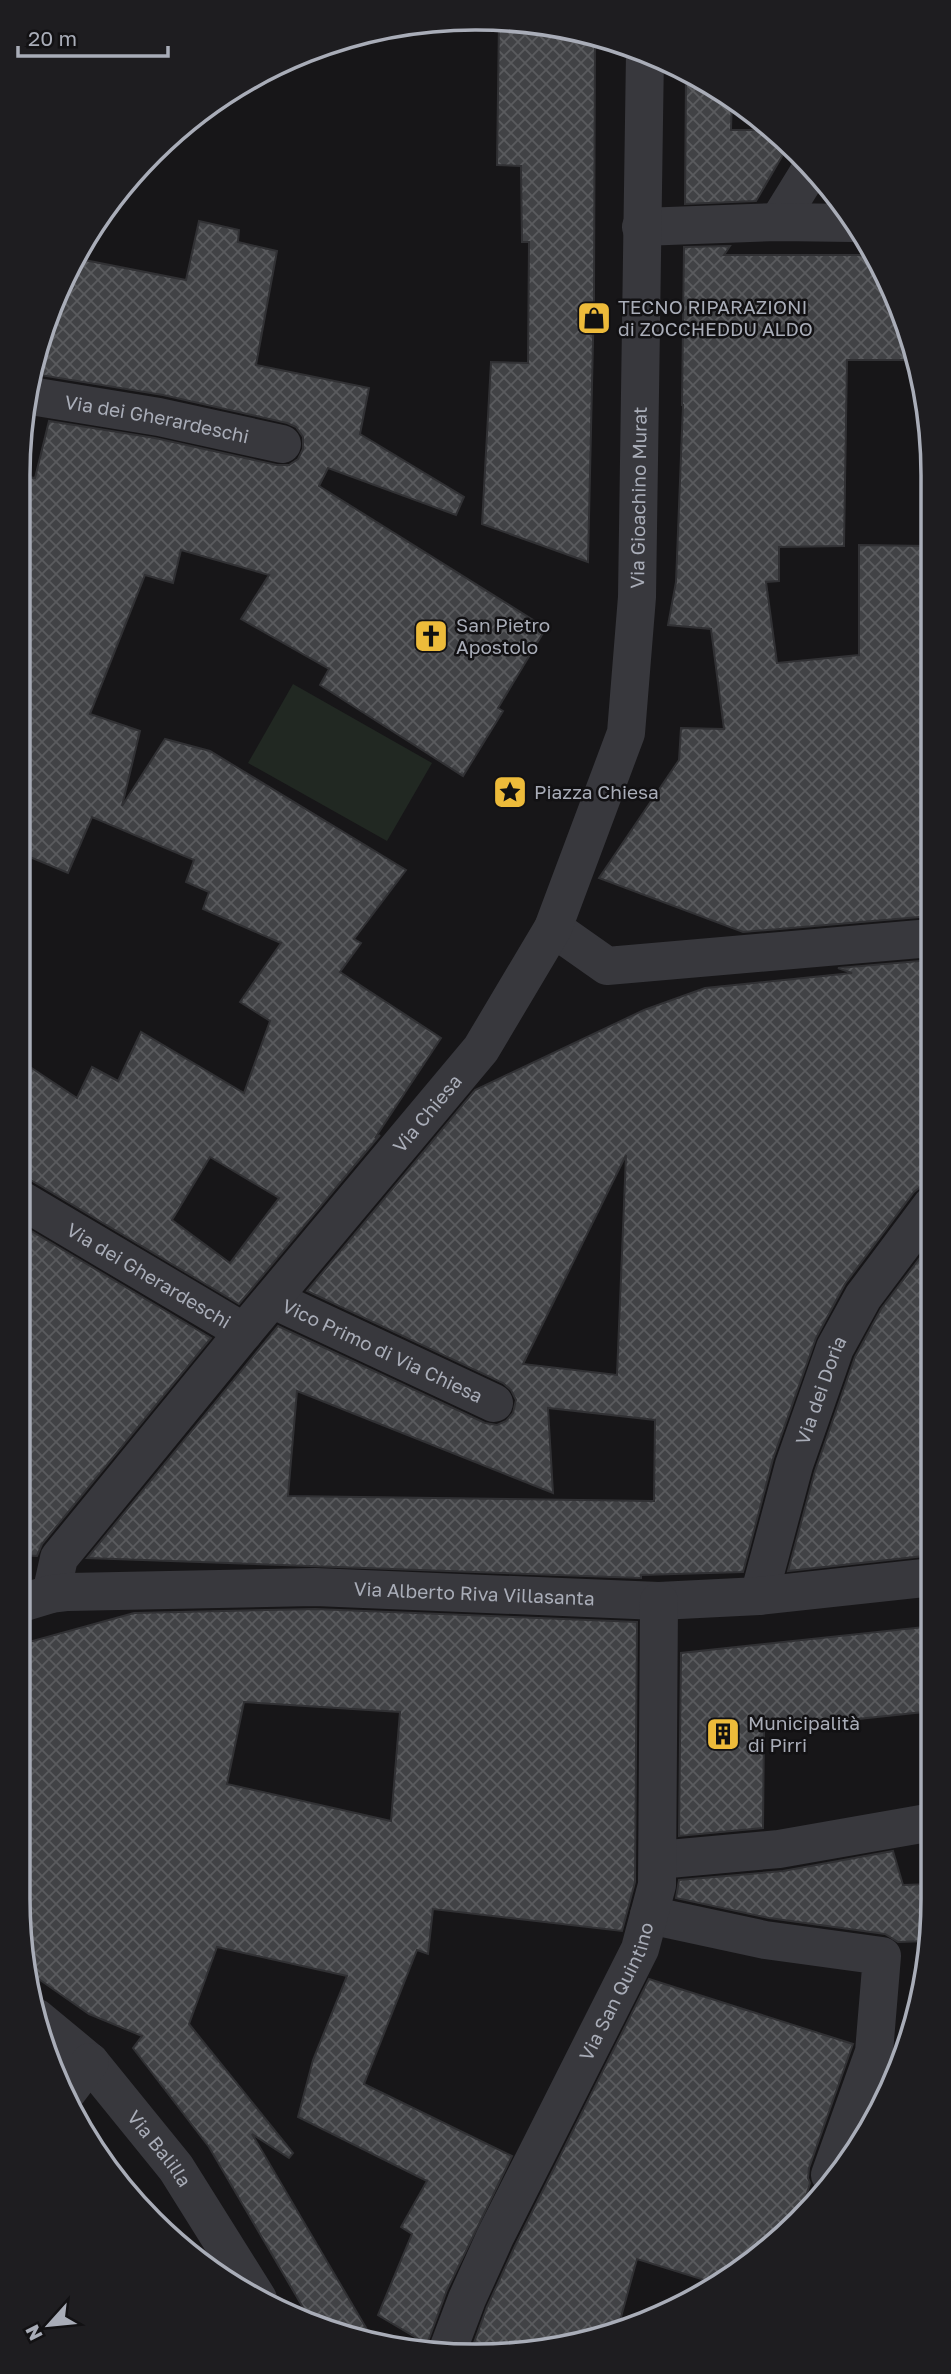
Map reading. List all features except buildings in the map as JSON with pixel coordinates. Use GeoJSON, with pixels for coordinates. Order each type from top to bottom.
{"type":"FeatureCollection","features":[{"type":"Feature","properties":{"kind":"street","name":"Via Gioachino Murat"},"geometry":{"type":"LineString","coordinates":[[553,928],[626,733],[637,597],[645,63]]}},
{"type":"Feature","properties":{"kind":"street"},"geometry":{"type":"LineString","coordinates":[[778,222],[807,177]]}},
{"type":"Feature","properties":{"kind":"street"},"geometry":{"type":"LineString","coordinates":[[641,227],[778,222],[842,223]]}},
{"type":"Feature","properties":{"kind":"street","name":"Via dei Gherardeschi"},"geometry":{"type":"LineString","coordinates":[[37,397],[159,417],[282,444]]}},
{"type":"Feature","properties":{"kind":"street"},"geometry":{"type":"LineString","coordinates":[[553,928],[607,966],[921,939]]}},
{"type":"Feature","properties":{"kind":"street","name":"Via Chiesa"},"geometry":{"type":"LineString","coordinates":[[34,1599],[59,1558],[481,1049],[553,928]]}},
{"type":"Feature","properties":{"kind":"street","name":"Via dei Gherardeschi"},"geometry":{"type":"LineString","coordinates":[[30,1205],[244,1332]]}},
{"type":"Feature","properties":{"kind":"street","name":"Via dei Doria"},"geometry":{"type":"LineString","coordinates":[[759,1597],[794,1465],[835,1348],[863,1297],[921,1220]]}},
{"type":"Feature","properties":{"kind":"street","name":"Vico Primo di Via Chiesa"},"geometry":{"type":"LineString","coordinates":[[272,1299],[494,1403]]}},
{"type":"Feature","properties":{"kind":"street","name":"Via Alberto Riva Villasanta"},"geometry":{"type":"LineString","coordinates":[[34,1599],[94,1591],[314,1587],[659,1601],[759,1597],[921,1578]]}},
{"type":"Feature","properties":{"kind":"street","name":"Via San Quintino"},"geometry":{"type":"LineString","coordinates":[[450,2343],[495,2237],[640,1949],[657,1885],[659,1601]]}},
{"type":"Feature","properties":{"kind":"street"},"geometry":{"type":"LineString","coordinates":[[658,1860],[779,1849],[921,1824]]}},
{"type":"Feature","properties":{"kind":"street"},"geometry":{"type":"LineString","coordinates":[[649,1915],[765,1940],[882,1956],[874,2052],[835,2162]]}},
{"type":"Feature","properties":{"kind":"street","name":"Via Balilla"},"geometry":{"type":"LineString","coordinates":[[52,2039],[79,2076],[176,2168],[247,2281]]}},
{"type":"Feature","properties":{"kind":"shaded area"},"geometry":{"type":"Polygon","coordinates":[[[293,684],[432,763],[387,841],[248,763],[293,684]]]}},
{"type":"Feature","properties":{"kind":"place","name":"TECNO RIPARAZIONI di ZOCCHEDDU ALDO"},"geometry":{"type":"Point","coordinates":[594,318]}},
{"type":"Feature","properties":{"kind":"place","name":"San Pietro Apostolo"},"geometry":{"type":"Point","coordinates":[431,636]}},
{"type":"Feature","properties":{"kind":"place","name":"Piazza Chiesa"},"geometry":{"type":"Point","coordinates":[510,792]}},
{"type":"Feature","properties":{"kind":"place","name":"Municipalità di Pirri"},"geometry":{"type":"Point","coordinates":[723,1734]}}]}
